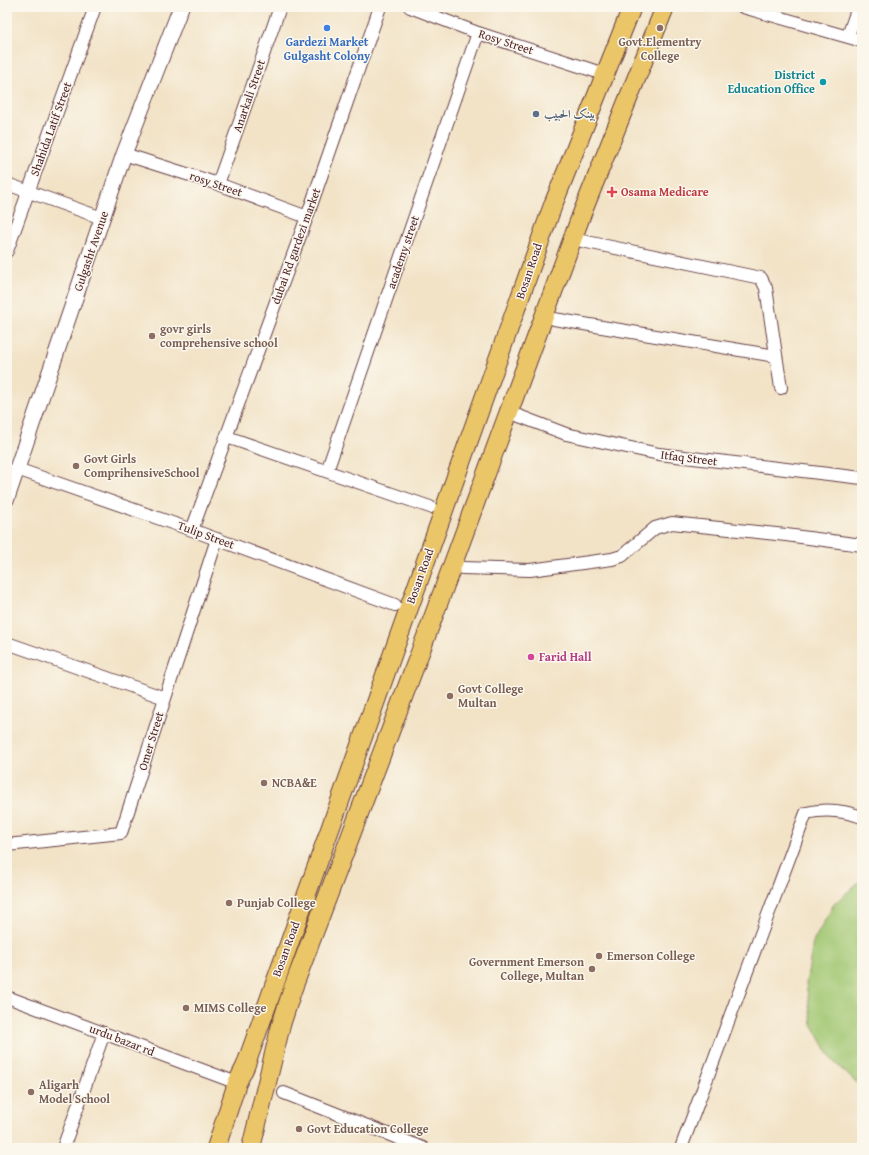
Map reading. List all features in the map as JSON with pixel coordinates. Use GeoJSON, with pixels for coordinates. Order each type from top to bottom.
{"type":"FeatureCollection","features":[{"type":"Feature","properties":{"kind":"main road","name":"Bosan Road"},"geometry":{"type":"LineString","coordinates":[[216,1148],[237,1083],[246,1067],[553,205],[632,7]]}},
{"type":"Feature","properties":{"kind":"main road","name":"Bosan Road"},"geometry":{"type":"LineString","coordinates":[[250,1148],[281,1025],[580,216],[665,7]]}},
{"type":"Feature","properties":{"kind":"main road"},"geometry":{"type":"LineString","coordinates":[[553,205],[580,216]]}},
{"type":"Feature","properties":{"kind":"main road"},"geometry":{"type":"LineString","coordinates":[[478,417],[504,425]]}},
{"type":"Feature","properties":{"kind":"street","name":"Shahida Latif Street"},"geometry":{"type":"LineString","coordinates":[[7,251],[95,7]]}},
{"type":"Feature","properties":{"kind":"street","name":"Gulgasht Avenue"},"geometry":{"type":"LineString","coordinates":[[7,498],[124,154],[181,7]]}},
{"type":"Feature","properties":{"kind":"street","name":"Anarkali Street"},"geometry":{"type":"LineString","coordinates":[[218,184],[280,7]]}},
{"type":"Feature","properties":{"kind":"street","name":"dubai Rd gardezi market"},"geometry":{"type":"LineString","coordinates":[[192,530],[307,217],[380,7]]}},
{"type":"Feature","properties":{"kind":"street","name":"Rosy Street"},"geometry":{"type":"LineString","coordinates":[[410,7],[478,33],[604,74]]}},
{"type":"Feature","properties":{"kind":"street"},"geometry":{"type":"LineString","coordinates":[[743,7],[785,13],[862,41]]}},
{"type":"Feature","properties":{"kind":"street"},"geometry":{"type":"LineString","coordinates":[[848,36],[858,7]]}},
{"type":"Feature","properties":{"kind":"street","name":"academy street"},"geometry":{"type":"LineString","coordinates":[[327,471],[478,33]]}},
{"type":"Feature","properties":{"kind":"street","name":"rosy Street"},"geometry":{"type":"LineString","coordinates":[[124,154],[218,184],[307,217]]}},
{"type":"Feature","properties":{"kind":"street"},"geometry":{"type":"LineString","coordinates":[[7,184],[102,218]]}},
{"type":"Feature","properties":{"kind":"street"},"geometry":{"type":"LineString","coordinates":[[582,240],[761,278],[766,288],[781,388]]}},
{"type":"Feature","properties":{"kind":"street"},"geometry":{"type":"LineString","coordinates":[[554,319],[776,356]]}},
{"type":"Feature","properties":{"kind":"street","name":"Itfaq Street"},"geometry":{"type":"LineString","coordinates":[[519,416],[566,434],[659,454],[862,478]]}},
{"type":"Feature","properties":{"kind":"street"},"geometry":{"type":"LineString","coordinates":[[227,437],[430,507]]}},
{"type":"Feature","properties":{"kind":"street","name":"Tulip Street"},"geometry":{"type":"LineString","coordinates":[[16,469],[192,530],[395,604]]}},
{"type":"Feature","properties":{"kind":"street"},"geometry":{"type":"LineString","coordinates":[[462,568],[530,570],[612,559],[622,556],[655,528],[672,523],[862,545]]}},
{"type":"Feature","properties":{"kind":"street","name":"Omer Street"},"geometry":{"type":"LineString","coordinates":[[7,845],[121,833],[217,539]]}},
{"type":"Feature","properties":{"kind":"street"},"geometry":{"type":"LineString","coordinates":[[7,643],[165,698]]}},
{"type":"Feature","properties":{"kind":"street"},"geometry":{"type":"LineString","coordinates":[[681,1148],[806,813],[820,809],[845,811],[862,817]]}},
{"type":"Feature","properties":{"kind":"street","name":"urdu bazar rd"},"geometry":{"type":"LineString","coordinates":[[7,997],[237,1083]]}},
{"type":"Feature","properties":{"kind":"street"},"geometry":{"type":"LineString","coordinates":[[63,1148],[104,1033]]}},
{"type":"Feature","properties":{"kind":"street"},"geometry":{"type":"LineString","coordinates":[[284,1093],[423,1148]]}},
{"type":"Feature","properties":{"kind":"green space"},"geometry":{"type":"Polygon","coordinates":[[[862,879],[862,1088],[832,1060],[812,1024],[806,984],[813,942],[834,904],[862,879]]]}},
{"type":"Feature","properties":{"kind":"place","name":"Gardezi Market Gulgasht Colony"},"geometry":{"type":"Point","coordinates":[327,28]}},
{"type":"Feature","properties":{"kind":"place","name":"Govt.Elementry College"},"geometry":{"type":"Point","coordinates":[660,28]}},
{"type":"Feature","properties":{"kind":"place","name":"District Education Office"},"geometry":{"type":"Point","coordinates":[823,82]}},
{"type":"Feature","properties":{"kind":"place","name":"بينک الحبيب"},"geometry":{"type":"Point","coordinates":[536,114]}},
{"type":"Feature","properties":{"kind":"place","name":"Osama Medicare"},"geometry":{"type":"Point","coordinates":[612,192]}},
{"type":"Feature","properties":{"kind":"place","name":"govr girls comprehensive school"},"geometry":{"type":"Point","coordinates":[152,336]}},
{"type":"Feature","properties":{"kind":"place","name":"Govt Girls ComprihensiveSchool"},"geometry":{"type":"Point","coordinates":[76,466]}},
{"type":"Feature","properties":{"kind":"place","name":"Farid Hall"},"geometry":{"type":"Point","coordinates":[531,657]}},
{"type":"Feature","properties":{"kind":"place","name":"Govt College Multan"},"geometry":{"type":"Point","coordinates":[450,696]}},
{"type":"Feature","properties":{"kind":"place","name":"NCBA&E"},"geometry":{"type":"Point","coordinates":[264,783]}},
{"type":"Feature","properties":{"kind":"place","name":"Punjab College"},"geometry":{"type":"Point","coordinates":[229,903]}},
{"type":"Feature","properties":{"kind":"place","name":"Emerson College"},"geometry":{"type":"Point","coordinates":[599,956]}},
{"type":"Feature","properties":{"kind":"place","name":"Government Emerson College, Multan"},"geometry":{"type":"Point","coordinates":[592,969]}},
{"type":"Feature","properties":{"kind":"place","name":"MIMS College"},"geometry":{"type":"Point","coordinates":[186,1008]}},
{"type":"Feature","properties":{"kind":"place","name":"Aligarh Model School"},"geometry":{"type":"Point","coordinates":[31,1092]}},
{"type":"Feature","properties":{"kind":"place","name":"Govt Education College"},"geometry":{"type":"Point","coordinates":[299,1129]}}]}
